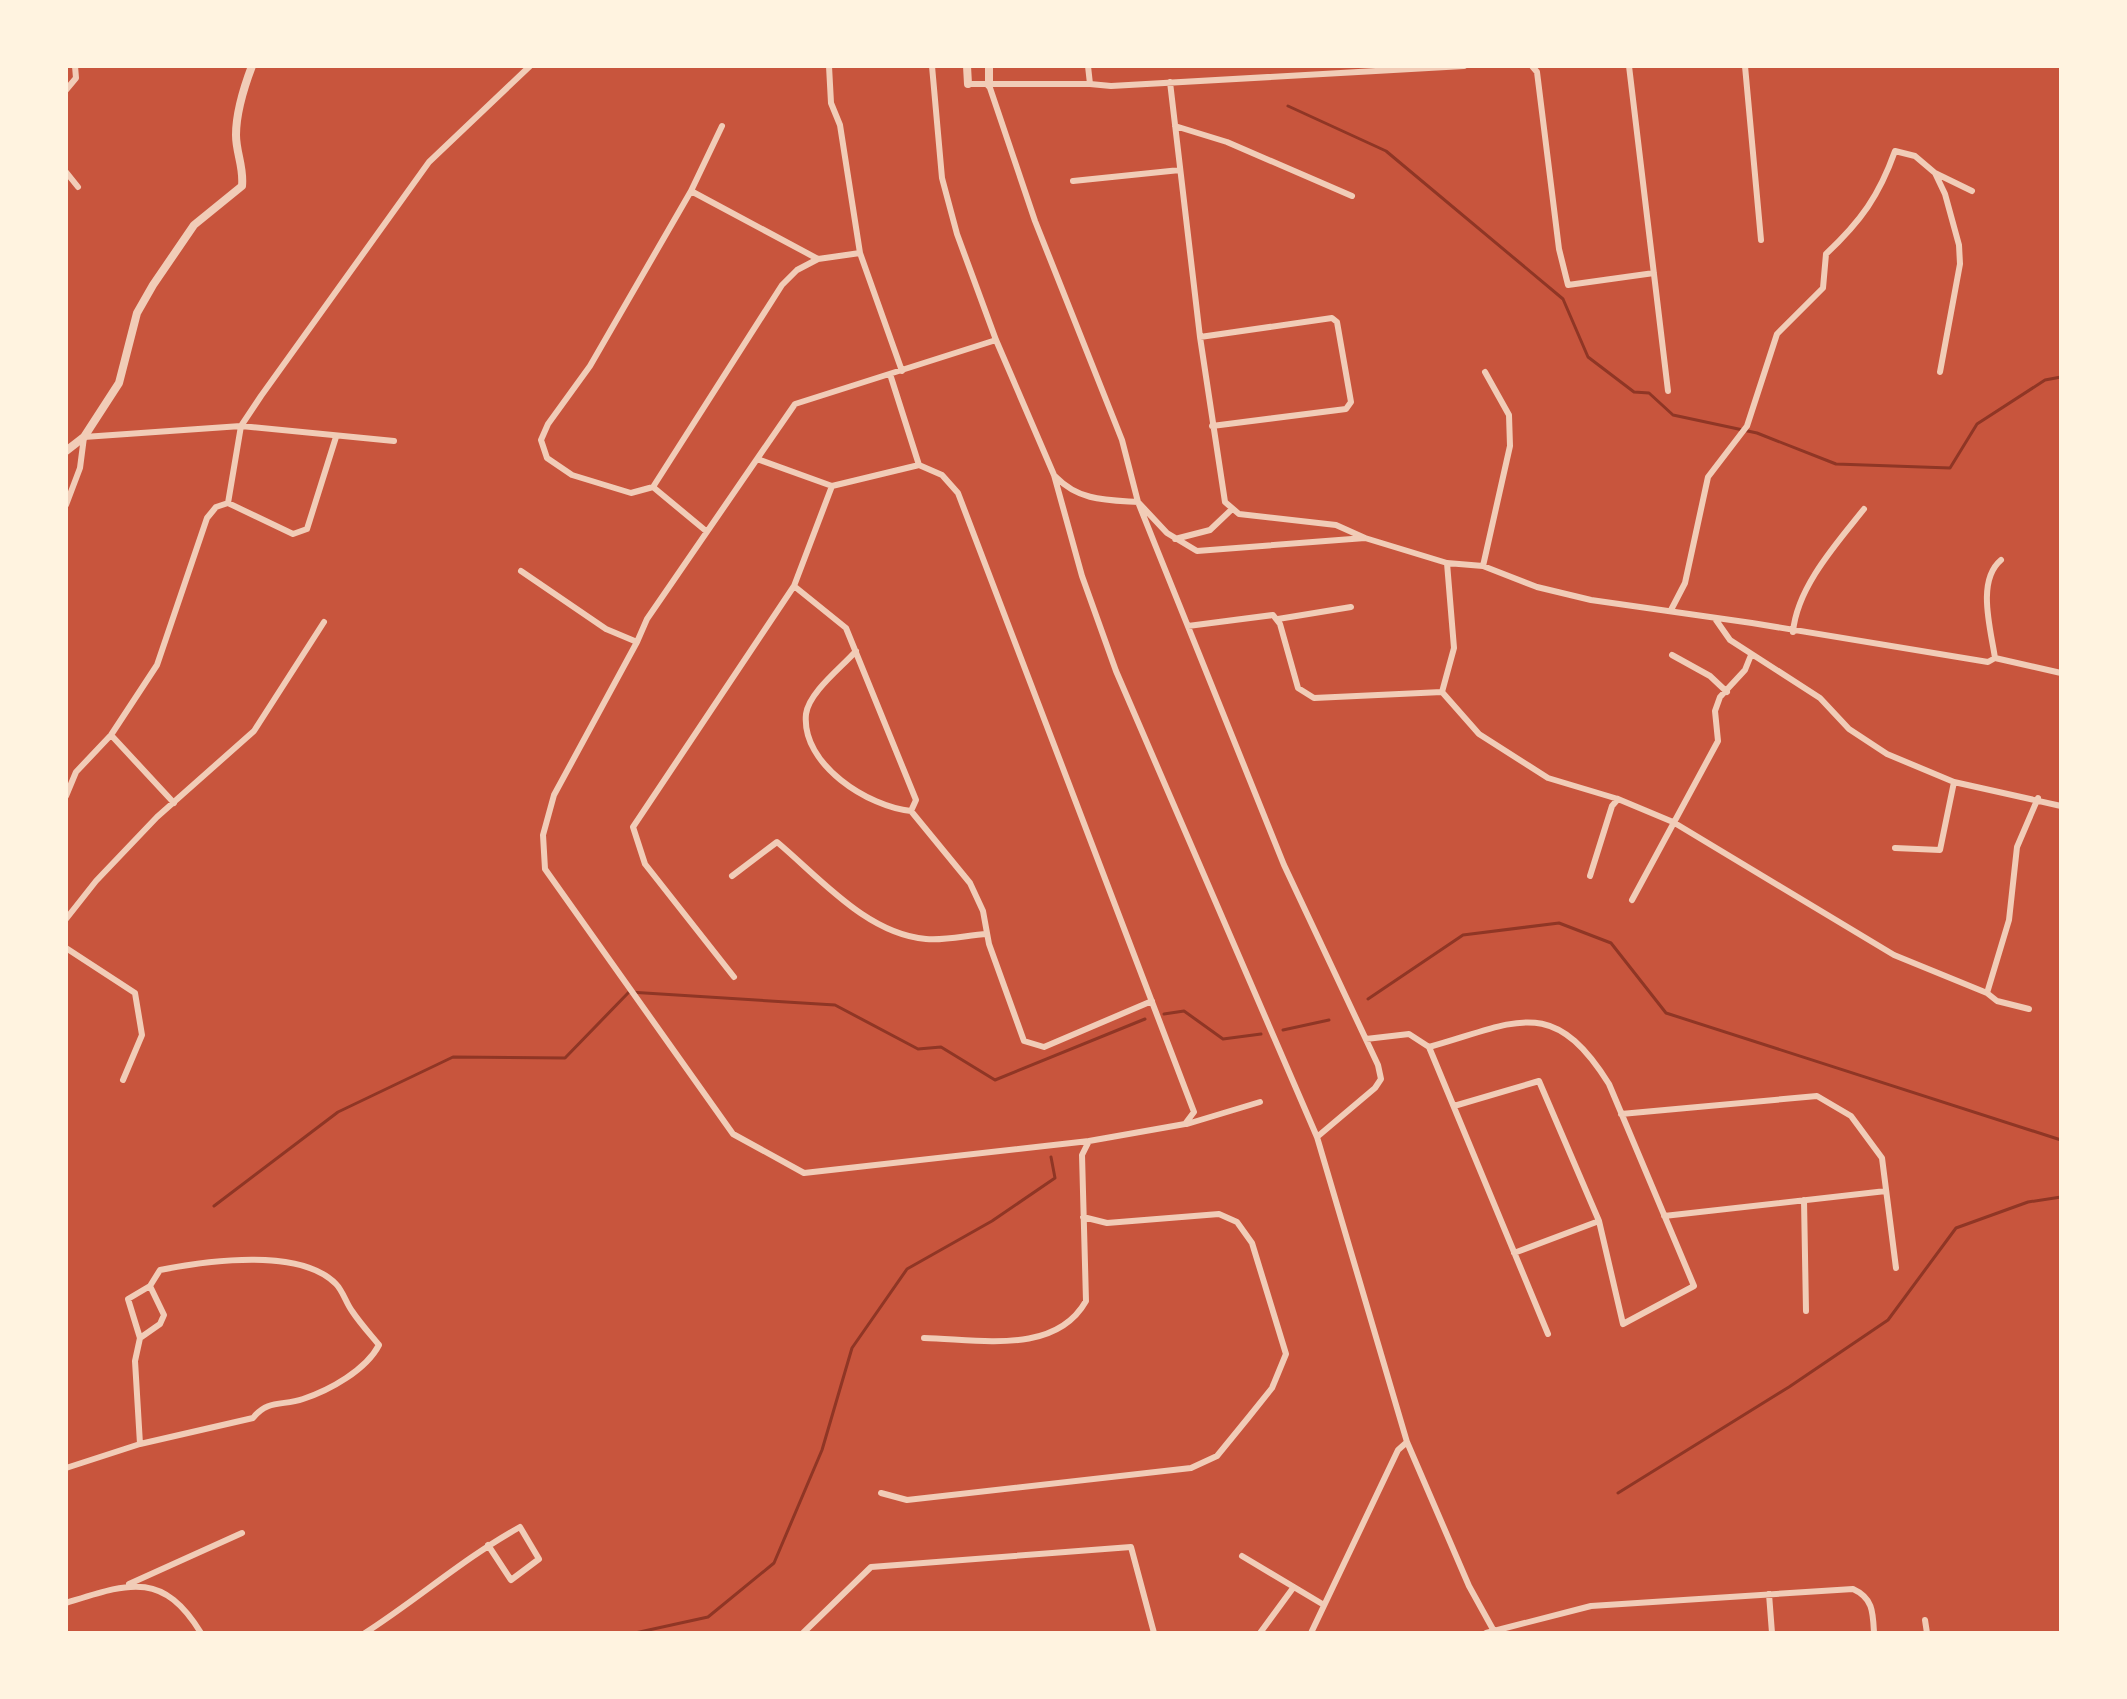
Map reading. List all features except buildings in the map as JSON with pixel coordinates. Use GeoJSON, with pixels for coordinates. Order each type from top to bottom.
{"type":"FeatureCollection","features":[{"type":"Feature","properties":{"kind":"street"},"geometry":{"type":"LineString","coordinates":[[66,90],[76,78],[75,66]]}},
{"type":"Feature","properties":{"kind":"street"},"geometry":{"type":"LineString","coordinates":[[66,451],[84,437],[119,383],[137,313],[153,285],[194,225],[242,186],[244,169],[235,137],[242,91],[252,66]]}},
{"type":"Feature","properties":{"kind":"street"},"geometry":{"type":"LineString","coordinates":[[228,503],[241,426],[429,162],[530,66]]}},
{"type":"Feature","properties":{"kind":"street"},"geometry":{"type":"LineString","coordinates":[[829,66],[831,103],[840,125],[860,253],[902,371]]}},
{"type":"Feature","properties":{"kind":"street"},"geometry":{"type":"LineString","coordinates":[[932,66],[942,178],[957,234],[996,340],[1054,475],[1082,576],[1116,671],[1317,1137],[1407,1442],[1475,1598],[1494,1631]]}},
{"type":"Feature","properties":{"kind":"street"},"geometry":{"type":"LineString","coordinates":[[967,66],[968,84],[989,85],[1170,82],[1464,66]]}},
{"type":"Feature","properties":{"kind":"street"},"geometry":{"type":"LineString","coordinates":[[989,66],[989,85],[1040,235],[1122,440],[1138,502],[1284,865],[1366,1039],[1381,1079],[1375,1088],[1317,1137]]}},
{"type":"Feature","properties":{"kind":"street"},"geometry":{"type":"LineString","coordinates":[[1088,66],[1090,84]]}},
{"type":"Feature","properties":{"kind":"street"},"geometry":{"type":"LineString","coordinates":[[1532,66],[1537,72],[1559,249],[1568,285],[1654,273]]}},
{"type":"Feature","properties":{"kind":"street"},"geometry":{"type":"LineString","coordinates":[[1629,66],[1668,391]]}},
{"type":"Feature","properties":{"kind":"street"},"geometry":{"type":"LineString","coordinates":[[1745,66],[1761,240]]}},
{"type":"Feature","properties":{"kind":"street"},"geometry":{"type":"LineString","coordinates":[[1170,82],[1212,426],[1225,502],[1231,510],[1239,514],[1336,525],[1365,538],[1447,563],[1483,566],[1537,587],[1591,600],[1671,610],[1716,620],[1752,623],[1988,662],[1995,658],[2061,673]]}},
{"type":"Feature","properties":{"kind":"street"},"geometry":{"type":"LineString","coordinates":[[722,126],[691,191],[590,366],[548,424],[541,440],[547,458],[572,475],[631,493],[653,487],[782,285],[797,270],[818,259],[860,253]]}},
{"type":"Feature","properties":{"kind":"street"},"geometry":{"type":"LineString","coordinates":[[1175,126],[1227,142],[1352,196]]}},
{"type":"Feature","properties":{"kind":"street"},"geometry":{"type":"LineString","coordinates":[[1671,610],[1685,583],[1708,477],[1747,426],[1777,334],[1823,288],[1826,254],[1861,221],[1885,178],[1895,151],[1915,156],[1935,173],[1972,191]]}},
{"type":"Feature","properties":{"kind":"street"},"geometry":{"type":"LineString","coordinates":[[1073,181],[1180,170]]}},
{"type":"Feature","properties":{"kind":"street"},"geometry":{"type":"LineString","coordinates":[[66,172],[78,187]]}},
{"type":"Feature","properties":{"kind":"street"},"geometry":{"type":"LineString","coordinates":[[1935,173],[1945,194],[1960,264],[1940,372]]}},
{"type":"Feature","properties":{"kind":"street"},"geometry":{"type":"LineString","coordinates":[[691,191],[818,259]]}},
{"type":"Feature","properties":{"kind":"street"},"geometry":{"type":"LineString","coordinates":[[1200,337],[1332,318],[1337,322],[1351,402],[1346,409],[1212,426]]}},
{"type":"Feature","properties":{"kind":"street"},"geometry":{"type":"LineString","coordinates":[[996,340],[795,404],[647,619],[554,795],[543,835],[545,869],[733,1134],[804,1173],[1089,1141],[1185,1124],[1260,1102]]}},
{"type":"Feature","properties":{"kind":"street"},"geometry":{"type":"LineString","coordinates":[[1483,566],[1510,446],[1509,415],[1485,372]]}},
{"type":"Feature","properties":{"kind":"street"},"geometry":{"type":"LineString","coordinates":[[890,374],[919,465]]}},
{"type":"Feature","properties":{"kind":"street"},"geometry":{"type":"LineString","coordinates":[[84,437],[241,426],[394,441]]}},
{"type":"Feature","properties":{"kind":"street"},"geometry":{"type":"LineString","coordinates":[[66,505],[80,468],[84,437]]}},
{"type":"Feature","properties":{"kind":"street"},"geometry":{"type":"LineString","coordinates":[[66,796],[76,772],[111,735],[157,665],[207,518],[216,507],[228,503],[293,534],[301,533],[307,529],[336,437]]}},
{"type":"Feature","properties":{"kind":"street"},"geometry":{"type":"LineString","coordinates":[[757,459],[832,486],[919,465],[942,475],[958,493],[1194,1112],[1185,1124]]}},
{"type":"Feature","properties":{"kind":"street"},"geometry":{"type":"LineString","coordinates":[[1054,475],[1068,490],[1088,498],[1138,502],[1175,539],[1197,551],[1365,538]]}},
{"type":"Feature","properties":{"kind":"street"},"geometry":{"type":"LineString","coordinates":[[734,977],[645,864],[633,827],[794,586],[832,486]]}},
{"type":"Feature","properties":{"kind":"street"},"geometry":{"type":"LineString","coordinates":[[653,487],[706,531]]}},
{"type":"Feature","properties":{"kind":"street"},"geometry":{"type":"LineString","coordinates":[[1793,632],[1795,615],[1810,586],[1864,509]]}},
{"type":"Feature","properties":{"kind":"street"},"geometry":{"type":"LineString","coordinates":[[1175,539],[1210,530],[1231,510]]}},
{"type":"Feature","properties":{"kind":"street"},"geometry":{"type":"LineString","coordinates":[[1995,658],[1987,589],[1994,567],[2001,560]]}},
{"type":"Feature","properties":{"kind":"street"},"geometry":{"type":"LineString","coordinates":[[1442,692],[1454,648],[1447,563]]}},
{"type":"Feature","properties":{"kind":"street"},"geometry":{"type":"LineString","coordinates":[[521,571],[606,629],[637,642]]}},
{"type":"Feature","properties":{"kind":"street"},"geometry":{"type":"LineString","coordinates":[[794,586],[846,628],[916,800],[911,811]]}},
{"type":"Feature","properties":{"kind":"street"},"geometry":{"type":"LineString","coordinates":[[1278,619],[1351,607]]}},
{"type":"Feature","properties":{"kind":"street"},"geometry":{"type":"LineString","coordinates":[[1188,626],[1273,615],[1278,619],[1298,688],[1314,698],[1442,692]]}},
{"type":"Feature","properties":{"kind":"street"},"geometry":{"type":"LineString","coordinates":[[1716,620],[1721,632],[1751,655],[1820,698],[1863,740],[1954,782],[2038,798],[2061,806]]}},
{"type":"Feature","properties":{"kind":"street"},"geometry":{"type":"LineString","coordinates":[[66,919],[96,881],[174,803],[254,731],[324,622]]}},
{"type":"Feature","properties":{"kind":"street"},"geometry":{"type":"LineString","coordinates":[[856,651],[817,693],[806,712],[809,735],[825,767],[848,786],[889,809],[911,811],[970,883],[983,911],[987,934],[1024,1041],[1044,1047],[1152,1001]]}},
{"type":"Feature","properties":{"kind":"street"},"geometry":{"type":"LineString","coordinates":[[1672,655],[1710,676],[1727,692]]}},
{"type":"Feature","properties":{"kind":"street"},"geometry":{"type":"LineString","coordinates":[[1632,900],[1718,741],[1715,711],[1720,697],[1745,670],[1751,655]]}},
{"type":"Feature","properties":{"kind":"street"},"geometry":{"type":"LineString","coordinates":[[1442,692],[1479,734],[1548,778],[1618,799],[1673,822],[1894,955],[1987,993],[1997,1001],[2029,1009]]}},
{"type":"Feature","properties":{"kind":"street"},"geometry":{"type":"LineString","coordinates":[[111,735],[174,803]]}},
{"type":"Feature","properties":{"kind":"street"},"geometry":{"type":"LineString","coordinates":[[66,768],[76,772]]}},
{"type":"Feature","properties":{"kind":"street"},"geometry":{"type":"LineString","coordinates":[[1895,848],[1940,850],[1954,782]]}},
{"type":"Feature","properties":{"kind":"street"},"geometry":{"type":"LineString","coordinates":[[1987,993],[2009,920],[2017,847],[2038,798]]}},
{"type":"Feature","properties":{"kind":"street"},"geometry":{"type":"LineString","coordinates":[[1590,876],[1606,822],[1618,799]]}},
{"type":"Feature","properties":{"kind":"street"},"geometry":{"type":"LineString","coordinates":[[732,876],[777,842],[855,908],[888,930],[926,939],[987,934]]}},
{"type":"Feature","properties":{"kind":"street"},"geometry":{"type":"LineString","coordinates":[[66,948],[135,993],[142,1035],[123,1080]]}},
{"type":"Feature","properties":{"kind":"street"},"geometry":{"type":"LineString","coordinates":[[1429,1047],[1529,1019],[1571,1037],[1592,1057],[1621,1114],[1694,1286],[1623,1324],[1599,1221],[1539,1081],[1454,1106]]}},
{"type":"Feature","properties":{"kind":"street"},"geometry":{"type":"LineString","coordinates":[[1366,1039],[1409,1034],[1429,1047],[1548,1334]]}},
{"type":"Feature","properties":{"kind":"street"},"geometry":{"type":"LineString","coordinates":[[1621,1114],[1817,1096],[1851,1116],[1882,1158],[1896,1268]]}},
{"type":"Feature","properties":{"kind":"street"},"geometry":{"type":"LineString","coordinates":[[924,1338],[1024,1340],[1054,1333],[1076,1319],[1086,1301],[1082,1155],[1089,1141]]}},
{"type":"Feature","properties":{"kind":"street"},"geometry":{"type":"LineString","coordinates":[[1664,1216],[1886,1191]]}},
{"type":"Feature","properties":{"kind":"street"},"geometry":{"type":"LineString","coordinates":[[1804,1200],[1806,1311]]}},
{"type":"Feature","properties":{"kind":"street"},"geometry":{"type":"LineString","coordinates":[[881,1493],[907,1500],[1191,1468],[1217,1456],[1272,1388],[1286,1354],[1252,1243],[1237,1222],[1219,1214],[1107,1223],[1083,1217]]}},
{"type":"Feature","properties":{"kind":"street"},"geometry":{"type":"LineString","coordinates":[[1514,1253],[1599,1221]]}},
{"type":"Feature","properties":{"kind":"street"},"geometry":{"type":"LineString","coordinates":[[66,1468],[140,1444],[253,1418],[262,1408],[274,1402],[302,1400],[352,1373],[373,1357],[379,1345],[350,1309],[337,1284],[313,1269],[261,1259],[160,1270],[150,1286],[128,1299],[140,1338],[135,1361],[140,1444]]}},
{"type":"Feature","properties":{"kind":"street"},"geometry":{"type":"LineString","coordinates":[[140,1338],[160,1324],[164,1315],[150,1286]]}},
{"type":"Feature","properties":{"kind":"street"},"geometry":{"type":"LineString","coordinates":[[1311,1633],[1398,1450],[1407,1442]]}},
{"type":"Feature","properties":{"kind":"street"},"geometry":{"type":"LineString","coordinates":[[365,1633],[488,1545],[520,1527],[539,1559],[511,1580],[488,1545]]}},
{"type":"Feature","properties":{"kind":"street"},"geometry":{"type":"LineString","coordinates":[[66,1603],[129,1584],[242,1533]]}},
{"type":"Feature","properties":{"kind":"street"},"geometry":{"type":"LineString","coordinates":[[803,1633],[871,1567],[1131,1547],[1154,1633]]}},
{"type":"Feature","properties":{"kind":"street"},"geometry":{"type":"LineString","coordinates":[[1242,1556],[1324,1605]]}},
{"type":"Feature","properties":{"kind":"street"},"geometry":{"type":"LineString","coordinates":[[129,1584],[173,1598],[186,1609],[201,1633]]}},
{"type":"Feature","properties":{"kind":"street"},"geometry":{"type":"LineString","coordinates":[[1260,1633],[1293,1588]]}},
{"type":"Feature","properties":{"kind":"street"},"geometry":{"type":"LineString","coordinates":[[1486,1633],[1591,1606],[1853,1589],[1865,1595],[1873,1608],[1874,1633]]}},
{"type":"Feature","properties":{"kind":"street"},"geometry":{"type":"LineString","coordinates":[[1769,1594],[1772,1633]]}},
{"type":"Feature","properties":{"kind":"street"},"geometry":{"type":"LineString","coordinates":[[1925,1620],[1927,1633]]}},
{"type":"Feature","properties":{"kind":"waterway"},"geometry":{"type":"LineString","coordinates":[[1288,106],[1386,151],[1563,299],[1588,357],[1634,392],[1649,393],[1673,415],[1757,433],[1836,464],[1950,468],[1977,424],[2045,380],[2061,377]]}},
{"type":"Feature","properties":{"kind":"waterway"},"geometry":{"type":"LineString","coordinates":[[1368,999],[1463,935],[1559,923],[1611,943],[1666,1013],[2061,1140]]}},
{"type":"Feature","properties":{"kind":"waterway"},"geometry":{"type":"LineString","coordinates":[[214,1206],[338,1112],[453,1057],[565,1058],[629,992],[835,1005],[918,1049],[941,1047],[995,1080],[1145,1019]]}},
{"type":"Feature","properties":{"kind":"waterway"},"geometry":{"type":"LineString","coordinates":[[1164,1014],[1184,1011],[1223,1039],[1261,1034]]}},
{"type":"Feature","properties":{"kind":"waterway"},"geometry":{"type":"LineString","coordinates":[[1283,1030],[1329,1020]]}},
{"type":"Feature","properties":{"kind":"waterway"},"geometry":{"type":"LineString","coordinates":[[635,1633],[708,1617],[774,1563],[822,1450],[852,1348],[907,1269],[992,1221],[1055,1178],[1051,1157]]}},
{"type":"Feature","properties":{"kind":"waterway"},"geometry":{"type":"LineString","coordinates":[[1618,1493],[1789,1387],[1888,1320],[1956,1228],[2028,1202],[2061,1197]]}}]}
